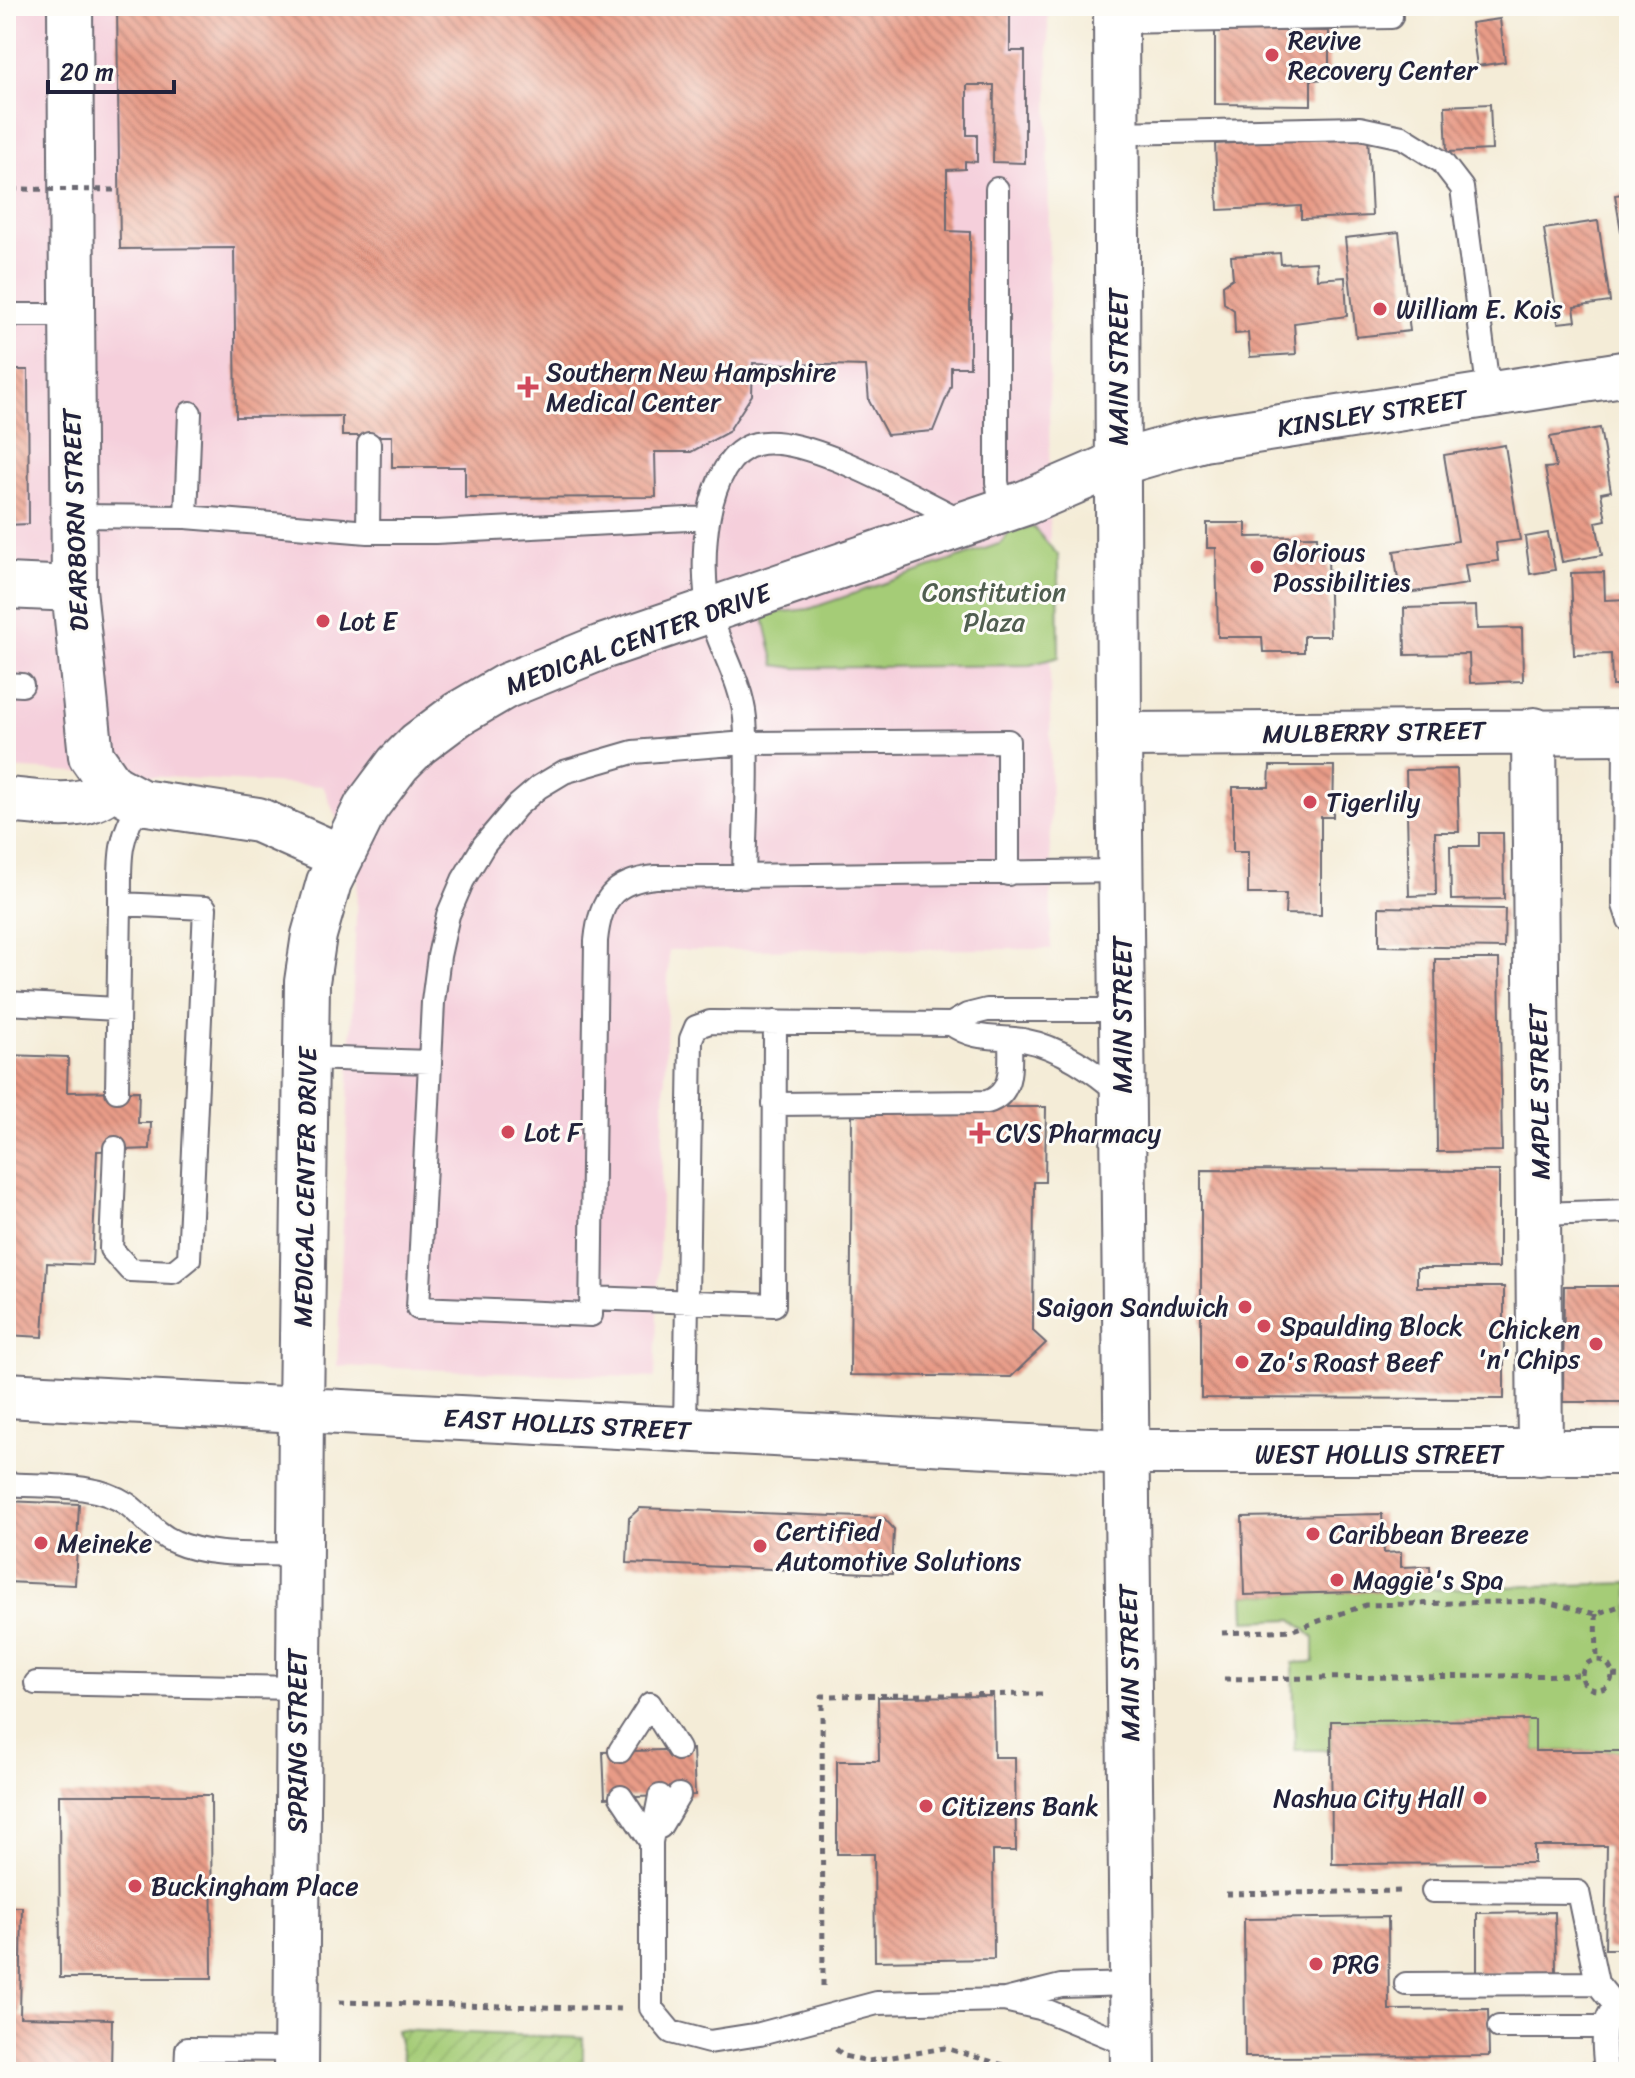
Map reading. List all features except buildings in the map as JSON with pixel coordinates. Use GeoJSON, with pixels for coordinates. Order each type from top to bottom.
{"type":"FeatureCollection","features":[{"type":"Feature","properties":{"kind":"main road","name":"DEARBORN STREET"},"geometry":{"type":"LineString","coordinates":[[70,6],[74,589],[89,747],[95,764],[127,794]]}},
{"type":"Feature","properties":{"kind":"main road","name":"MAIN STREET"},"geometry":{"type":"LineString","coordinates":[[1116,14],[1119,735],[1133,2059]]}},
{"type":"Feature","properties":{"kind":"main road","name":"KINSLEY STREET"},"geometry":{"type":"LineString","coordinates":[[1118,463],[1203,439],[1629,373]]}},
{"type":"Feature","properties":{"kind":"main road","name":"MEDICAL CENTER DRIVE"},"geometry":{"type":"LineString","coordinates":[[301,1410],[310,959],[321,908],[339,856],[366,807],[398,764],[458,714],[506,686],[570,660],[985,517],[1118,463]]}},
{"type":"Feature","properties":{"kind":"main road"},"geometry":{"type":"LineString","coordinates":[[6,586],[74,589]]}},
{"type":"Feature","properties":{"kind":"main road","name":"MULBERRY STREET"},"geometry":{"type":"LineString","coordinates":[[1119,735],[1534,730],[1627,732]]}},
{"type":"Feature","properties":{"kind":"main road","name":"MAPLE STREET"},"geometry":{"type":"LineString","coordinates":[[1534,730],[1541,1214],[1540,1453]]}},
{"type":"Feature","properties":{"kind":"main road"},"geometry":{"type":"LineString","coordinates":[[6,800],[83,803],[127,794],[258,820],[339,856]]}},
{"type":"Feature","properties":{"kind":"main road","name":"EAST HOLLIS STREET"},"geometry":{"type":"LineString","coordinates":[[6,1395],[1128,1452]]}},
{"type":"Feature","properties":{"kind":"main road","name":"SPRING STREET"},"geometry":{"type":"LineString","coordinates":[[296,2061],[301,1410]]}},
{"type":"Feature","properties":{"kind":"main road","name":"WEST HOLLIS STREET"},"geometry":{"type":"LineString","coordinates":[[1128,1452],[1629,1452]]}},
{"type":"Feature","properties":{"kind":"lane"},"geometry":{"type":"LineString","coordinates":[[1116,14],[1391,17]]}},
{"type":"Feature","properties":{"kind":"lane"},"geometry":{"type":"LineString","coordinates":[[1117,133],[1360,128],[1402,137],[1442,162],[1462,188],[1489,395]]}},
{"type":"Feature","properties":{"kind":"lane"},"geometry":{"type":"LineString","coordinates":[[744,877],[746,743],[738,686],[709,612],[707,518],[715,489],[744,450],[763,444],[800,448],[832,458],[985,517],[997,482],[997,189]]}},
{"type":"Feature","properties":{"kind":"lane"},"geometry":{"type":"LineString","coordinates":[[6,315],[70,315]]}},
{"type":"Feature","properties":{"kind":"lane"},"geometry":{"type":"LineString","coordinates":[[186,517],[190,413]]}},
{"type":"Feature","properties":{"kind":"lane"},"geometry":{"type":"LineString","coordinates":[[368,532],[369,444]]}},
{"type":"Feature","properties":{"kind":"lane"},"geometry":{"type":"LineString","coordinates":[[72,516],[186,517],[368,532],[435,532],[707,518]]}},
{"type":"Feature","properties":{"kind":"lane"},"geometry":{"type":"LineString","coordinates":[[1627,732],[1624,905],[1629,920]]}},
{"type":"Feature","properties":{"kind":"lane"},"geometry":{"type":"LineString","coordinates":[[1008,874],[1008,741],[746,743],[633,752],[597,760],[539,787],[517,806],[478,854],[448,915],[435,979],[418,1308],[591,1315],[596,941],[601,908],[612,890],[632,880],[744,877],[1008,874],[1121,871]]}},
{"type":"Feature","properties":{"kind":"lane"},"geometry":{"type":"LineString","coordinates":[[117,1091],[120,848],[127,794]]}},
{"type":"Feature","properties":{"kind":"lane"},"geometry":{"type":"LineString","coordinates":[[115,1148],[111,1249],[130,1270],[173,1272],[189,1259],[205,908],[120,904]]}},
{"type":"Feature","properties":{"kind":"lane"},"geometry":{"type":"LineString","coordinates":[[6,1003],[117,1009]]}},
{"type":"Feature","properties":{"kind":"lane"},"geometry":{"type":"LineString","coordinates":[[951,1024],[967,1015],[987,1010],[1123,1010]]}},
{"type":"Feature","properties":{"kind":"lane"},"geometry":{"type":"LineString","coordinates":[[591,1298],[774,1305],[775,1022]]}},
{"type":"Feature","properties":{"kind":"lane"},"geometry":{"type":"LineString","coordinates":[[685,1429],[692,1033],[702,1023],[951,1024],[975,1037],[1010,1039],[1058,1052],[1091,1071],[1123,1096]]}},
{"type":"Feature","properties":{"kind":"lane"},"geometry":{"type":"LineString","coordinates":[[774,1104],[987,1102],[1000,1095],[1009,1081],[1010,1039]]}},
{"type":"Feature","properties":{"kind":"lane"},"geometry":{"type":"LineString","coordinates":[[307,1058],[430,1062]]}},
{"type":"Feature","properties":{"kind":"lane"},"geometry":{"type":"LineString","coordinates":[[1541,1214],[1629,1211]]}},
{"type":"Feature","properties":{"kind":"lane"},"geometry":{"type":"LineString","coordinates":[[6,1484],[105,1493],[127,1505],[154,1530],[174,1542],[198,1549],[298,1555]]}},
{"type":"Feature","properties":{"kind":"lane"},"geometry":{"type":"LineString","coordinates":[[36,1683],[297,1688]]}},
{"type":"Feature","properties":{"kind":"lane"},"geometry":{"type":"LineString","coordinates":[[650,1704],[649,1750],[650,1704]]}},
{"type":"Feature","properties":{"kind":"lane"},"geometry":{"type":"LineString","coordinates":[[651,1842],[650,1796],[651,2008],[671,2032],[709,2042],[760,2034],[877,2003],[1004,2000],[1040,2008],[1133,2059]]}},
{"type":"Feature","properties":{"kind":"lane"},"geometry":{"type":"LineString","coordinates":[[1433,1891],[1578,1892],[1597,1983]]}},
{"type":"Feature","properties":{"kind":"lane"},"geometry":{"type":"LineString","coordinates":[[1406,1984],[1597,1983],[1622,2000],[1602,2027],[1606,2072]]}},
{"type":"Feature","properties":{"kind":"lane"},"geometry":{"type":"LineString","coordinates":[[1004,2000],[1051,1987],[1132,1984]]}},
{"type":"Feature","properties":{"kind":"lane"},"geometry":{"type":"LineString","coordinates":[[1499,2027],[1602,2027]]}},
{"type":"Feature","properties":{"kind":"lane"},"geometry":{"type":"LineString","coordinates":[[186,2072],[187,2049],[296,2061]]}},
{"type":"Feature","properties":{"kind":"path"},"geometry":{"type":"LineString","coordinates":[[12,189],[119,190]]}},
{"type":"Feature","properties":{"kind":"path"},"geometry":{"type":"LineString","coordinates":[[1222,1633],[1293,1630],[1366,1605],[1541,1601],[1596,1614],[1629,1603]]}},
{"type":"Feature","properties":{"kind":"path"},"geometry":{"type":"LineString","coordinates":[[1596,1614],[1597,1660]]}},
{"type":"Feature","properties":{"kind":"path"},"geometry":{"type":"LineString","coordinates":[[1597,1660],[1609,1666],[1612,1675],[1609,1685],[1594,1690],[1585,1685],[1582,1675],[1588,1663],[1597,1660]]}},
{"type":"Feature","properties":{"kind":"path"},"geometry":{"type":"LineString","coordinates":[[1224,1679],[1582,1675]]}},
{"type":"Feature","properties":{"kind":"path"},"geometry":{"type":"LineString","coordinates":[[1612,1675],[1629,1676]]}},
{"type":"Feature","properties":{"kind":"path"},"geometry":{"type":"LineString","coordinates":[[823,1991],[822,1696],[1043,1694]]}},
{"type":"Feature","properties":{"kind":"path"},"geometry":{"type":"LineString","coordinates":[[1226,1894],[1294,1890],[1433,1891]]}},
{"type":"Feature","properties":{"kind":"path"},"geometry":{"type":"LineString","coordinates":[[329,2002],[622,2009]]}},
{"type":"Feature","properties":{"kind":"path"},"geometry":{"type":"LineString","coordinates":[[831,2043],[844,2056],[869,2061],[945,2048],[1039,2072]]}},
{"type":"Feature","properties":{"kind":"shaded area","name":"Southern New Hampshire Medical Center"},"geometry":{"type":"Polygon","coordinates":[[[6,6],[1048,6],[1051,949],[669,950],[655,1378],[337,1366],[358,869],[323,786],[6,768],[6,6]]]}},
{"type":"Feature","properties":{"kind":"green space","name":"Constitution Plaza"},"geometry":{"type":"Polygon","coordinates":[[[1033,527],[1058,555],[1059,657],[1030,665],[796,668],[775,665],[763,614],[809,609],[1002,543],[1011,529],[1033,527]]]}},
{"type":"Feature","properties":{"kind":"green space"},"geometry":{"type":"Polygon","coordinates":[[[1629,1583],[1629,1751],[1535,1751],[1535,1721],[1331,1721],[1331,1750],[1295,1750],[1293,1663],[1314,1662],[1314,1638],[1293,1619],[1245,1621],[1244,1595],[1629,1583]]]}},
{"type":"Feature","properties":{"kind":"green space"},"geometry":{"type":"Polygon","coordinates":[[[396,2030],[583,2038],[583,2072],[406,2072],[396,2030]]]}},
{"type":"Feature","properties":{"kind":"place","name":"Revive Recovery Center"},"geometry":{"type":"Point","coordinates":[1272,55]}},
{"type":"Feature","properties":{"kind":"place","name":"William E. Kois"},"geometry":{"type":"Point","coordinates":[1380,309]}},
{"type":"Feature","properties":{"kind":"place","name":"Southern New Hampshire Medical Center"},"geometry":{"type":"Point","coordinates":[528,387]}},
{"type":"Feature","properties":{"kind":"place","name":"Glorious Possibilities"},"geometry":{"type":"Point","coordinates":[1257,567]}},
{"type":"Feature","properties":{"kind":"place","name":"Lot E"},"geometry":{"type":"Point","coordinates":[323,621]}},
{"type":"Feature","properties":{"kind":"place","name":"Tigerlily"},"geometry":{"type":"Point","coordinates":[1310,802]}},
{"type":"Feature","properties":{"kind":"place","name":"Lot F"},"geometry":{"type":"Point","coordinates":[508,1132]}},
{"type":"Feature","properties":{"kind":"place","name":"CVS Pharmacy"},"geometry":{"type":"Point","coordinates":[980,1133]}},
{"type":"Feature","properties":{"kind":"place","name":"Saigon Sandwich"},"geometry":{"type":"Point","coordinates":[1245,1307]}},
{"type":"Feature","properties":{"kind":"place","name":"Spaulding Block"},"geometry":{"type":"Point","coordinates":[1264,1326]}},
{"type":"Feature","properties":{"kind":"place","name":"Chicken 'n' Chips"},"geometry":{"type":"Point","coordinates":[1596,1344]}},
{"type":"Feature","properties":{"kind":"place","name":"Zo's Roast Beef"},"geometry":{"type":"Point","coordinates":[1242,1362]}},
{"type":"Feature","properties":{"kind":"place","name":"Caribbean Breeze"},"geometry":{"type":"Point","coordinates":[1313,1534]}},
{"type":"Feature","properties":{"kind":"place","name":"Meineke"},"geometry":{"type":"Point","coordinates":[41,1543]}},
{"type":"Feature","properties":{"kind":"place","name":"Certified Automotive Solutions"},"geometry":{"type":"Point","coordinates":[760,1546]}},
{"type":"Feature","properties":{"kind":"place","name":"Maggie's Spa"},"geometry":{"type":"Point","coordinates":[1337,1580]}},
{"type":"Feature","properties":{"kind":"place","name":"Nashua City Hall"},"geometry":{"type":"Point","coordinates":[1480,1798]}},
{"type":"Feature","properties":{"kind":"place","name":"Citizens Bank"},"geometry":{"type":"Point","coordinates":[926,1806]}},
{"type":"Feature","properties":{"kind":"place","name":"Buckingham Place"},"geometry":{"type":"Point","coordinates":[135,1886]}},
{"type":"Feature","properties":{"kind":"place","name":"PRG"},"geometry":{"type":"Point","coordinates":[1316,1964]}}]}
